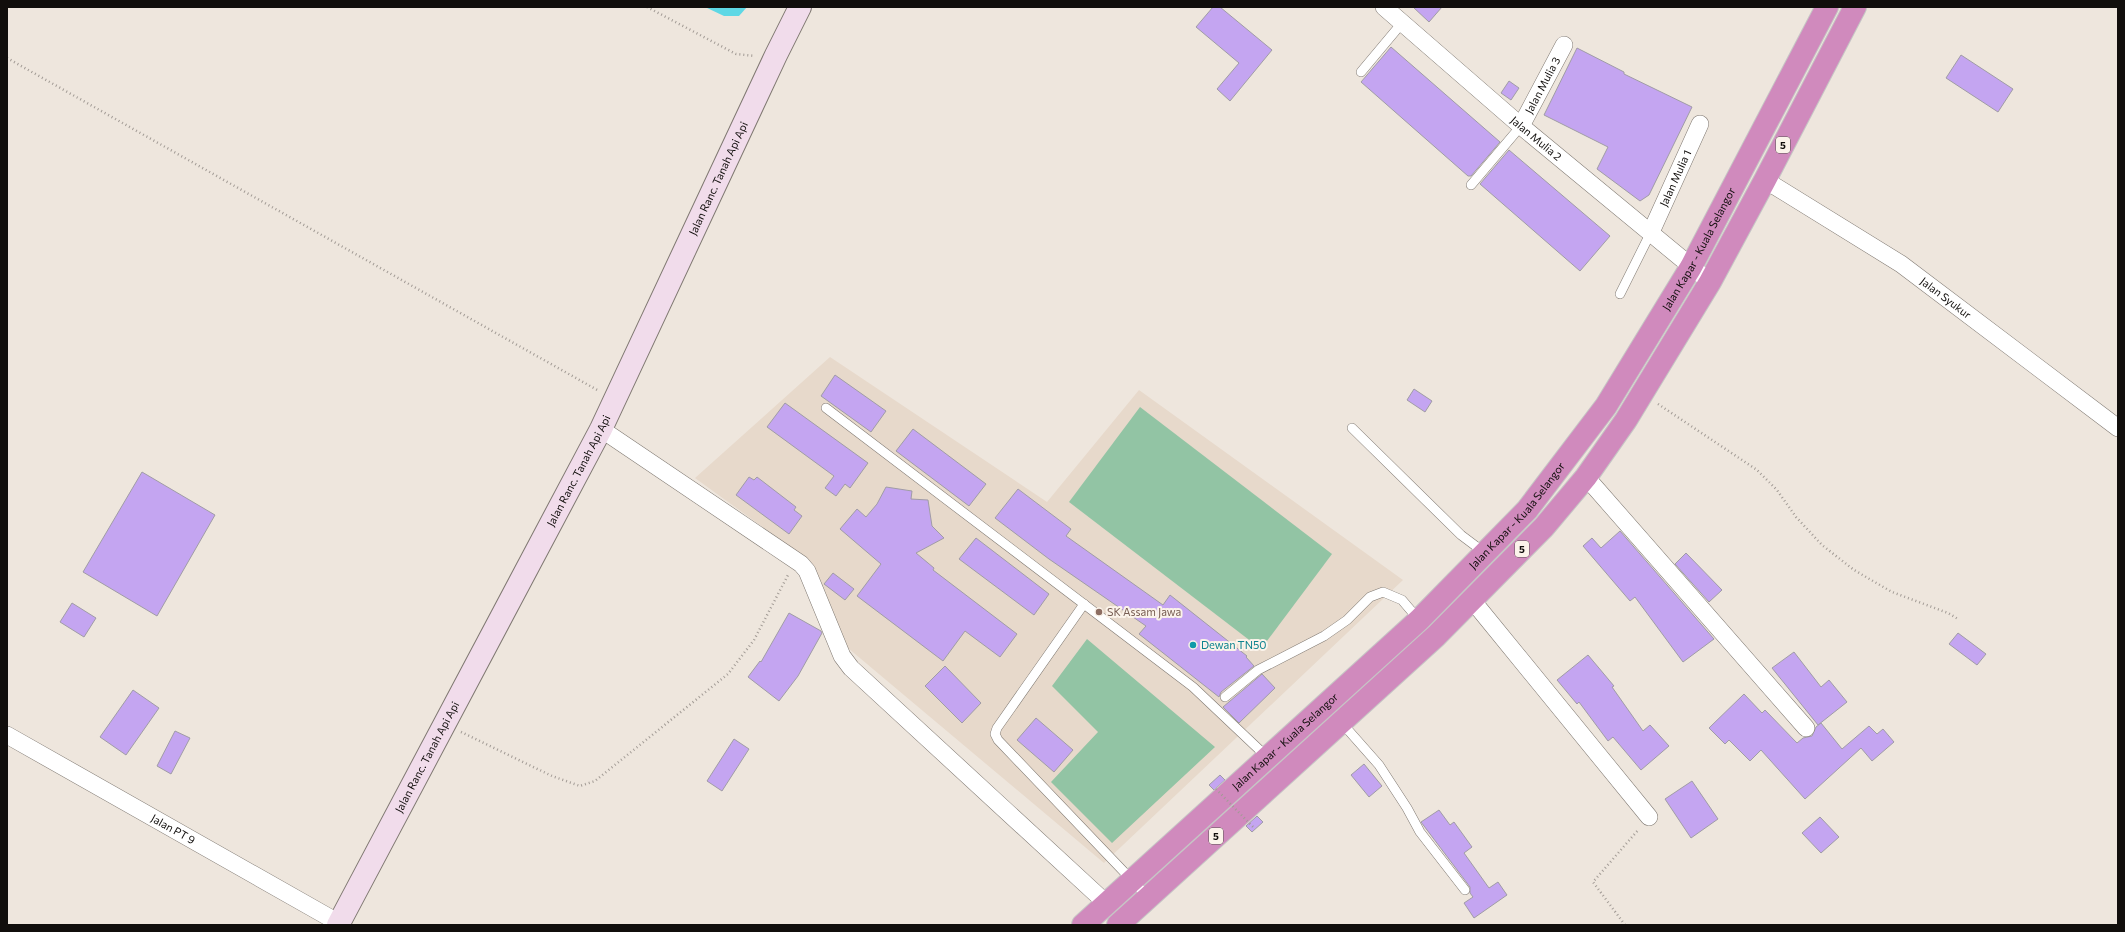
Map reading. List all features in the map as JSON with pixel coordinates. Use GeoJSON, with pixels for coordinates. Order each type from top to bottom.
{"type":"FeatureCollection","features":[{"type":"Feature","properties":{"kind":"highway","name":"Jalan Kapar - Kuala Selangor"},"geometry":{"type":"LineString","coordinates":[[1083,925],[1419,620],[1527,510],[1606,406],[1691,267],[1827,7]]}},
{"type":"Feature","properties":{"kind":"highway","name":"5"},"geometry":{"type":"LineString","coordinates":[[1118,925],[1436,636],[1544,527],[1586,477],[1626,420],[1710,282],[1855,7]]}},
{"type":"Feature","properties":{"kind":"highway"},"geometry":{"type":"LineString","coordinates":[[1267,757],[1284,774]]}},
{"type":"Feature","properties":{"kind":"street","name":"Jalan Ranc. Tanah Api Api"},"geometry":{"type":"LineString","coordinates":[[338,924],[601,428],[800,7]]}},
{"type":"Feature","properties":{"kind":"street","name":"Jalan Mulia 2"},"geometry":{"type":"LineString","coordinates":[[1384,7],[1521,126],[1710,282]]}},
{"type":"Feature","properties":{"kind":"street","name":"Jalan Mulia 3"},"geometry":{"type":"LineString","coordinates":[[1521,126],[1564,46]]}},
{"type":"Feature","properties":{"kind":"street","name":"Jalan Mulia 1"},"geometry":{"type":"LineString","coordinates":[[1651,232],[1700,124]]}},
{"type":"Feature","properties":{"kind":"street","name":"Jalan Syukur"},"geometry":{"type":"LineString","coordinates":[[1765,180],[1901,264],[2118,428]]}},
{"type":"Feature","properties":{"kind":"street"},"geometry":{"type":"LineString","coordinates":[[601,428],[794,559],[807,571],[842,656],[852,668],[1106,904]]}},
{"type":"Feature","properties":{"kind":"street"},"geometry":{"type":"LineString","coordinates":[[1586,477],[1806,728]]}},
{"type":"Feature","properties":{"kind":"street"},"geometry":{"type":"LineString","coordinates":[[1472,600],[1649,817]]}},
{"type":"Feature","properties":{"kind":"street","name":"Jalan PT 9"},"geometry":{"type":"LineString","coordinates":[[7,735],[338,924]]}},
{"type":"Feature","properties":{"kind":"lane"},"geometry":{"type":"LineString","coordinates":[[1361,72],[1402,23]]}},
{"type":"Feature","properties":{"kind":"lane"},"geometry":{"type":"LineString","coordinates":[[1471,185],[1521,126]]}},
{"type":"Feature","properties":{"kind":"lane"},"geometry":{"type":"LineString","coordinates":[[1620,294],[1651,232]]}},
{"type":"Feature","properties":{"kind":"lane"},"geometry":{"type":"LineString","coordinates":[[826,408],[1193,687],[1267,757]]}},
{"type":"Feature","properties":{"kind":"lane"},"geometry":{"type":"LineString","coordinates":[[1352,428],[1461,535],[1485,553]]}},
{"type":"Feature","properties":{"kind":"lane"},"geometry":{"type":"LineString","coordinates":[[1225,696],[1258,670],[1324,636],[1347,620],[1370,597],[1383,592],[1402,600],[1419,620]]}},
{"type":"Feature","properties":{"kind":"lane"},"geometry":{"type":"LineString","coordinates":[[1084,604],[997,728],[995,734],[998,740],[1133,879],[1148,897]]}},
{"type":"Feature","properties":{"kind":"lane"},"geometry":{"type":"LineString","coordinates":[[1341,722],[1383,770],[1420,832],[1465,890]]}},
{"type":"Feature","properties":{"kind":"path"},"geometry":{"type":"LineString","coordinates":[[647,7],[736,54],[776,55]]}},
{"type":"Feature","properties":{"kind":"path"},"geometry":{"type":"LineString","coordinates":[[7,58],[615,400]]}},
{"type":"Feature","properties":{"kind":"path"},"geometry":{"type":"LineString","coordinates":[[1642,394],[1757,470],[1777,490],[1796,517],[1822,545],[1854,570],[1892,592],[1958,619]]}},
{"type":"Feature","properties":{"kind":"path"},"geometry":{"type":"LineString","coordinates":[[444,724],[552,776],[580,786],[595,781],[728,674],[760,628],[783,587],[794,559]]}},
{"type":"Feature","properties":{"kind":"path"},"geometry":{"type":"LineString","coordinates":[[1216,789],[1254,828]]}},
{"type":"Feature","properties":{"kind":"path"},"geometry":{"type":"LineString","coordinates":[[1625,925],[1593,882],[1649,817]]}},
{"type":"Feature","properties":{"kind":"shaded area","name":"SK Assam Jawa"},"geometry":{"type":"Polygon","coordinates":[[[830,357],[1047,502],[1139,390],[1403,580],[1104,863],[842,643],[804,557],[695,478],[830,357]]]}},
{"type":"Feature","properties":{"kind":"green space"},"geometry":{"type":"Polygon","coordinates":[[[1140,407],[1332,554],[1261,649],[1069,502],[1140,407]]]}},
{"type":"Feature","properties":{"kind":"green space"},"geometry":{"type":"Polygon","coordinates":[[[1087,639],[1215,747],[1112,843],[1051,782],[1098,732],[1052,686],[1087,639]]]}},
{"type":"Feature","properties":{"kind":"water"},"geometry":{"type":"Polygon","coordinates":[[[705,7],[747,7],[739,16],[724,16],[705,7]]]}},
{"type":"Feature","properties":{"kind":"building"},"geometry":{"type":"Polygon","coordinates":[[[1213,7],[1220,7],[1272,50],[1230,101],[1217,89],[1239,63],[1196,27],[1213,7]]]}},
{"type":"Feature","properties":{"kind":"building"},"geometry":{"type":"Polygon","coordinates":[[[1413,7],[1442,7],[1429,22],[1413,7]]]}},
{"type":"Feature","properties":{"kind":"building"},"geometry":{"type":"Polygon","coordinates":[[[1391,47],[1500,142],[1471,176],[1468,176],[1361,82],[1391,47]]]}},
{"type":"Feature","properties":{"kind":"building"},"geometry":{"type":"Polygon","coordinates":[[[1577,48],[1624,72],[1624,74],[1692,107],[1649,195],[1640,201],[1597,169],[1608,147],[1544,115],[1577,48]]]}},
{"type":"Feature","properties":{"kind":"building"},"geometry":{"type":"Polygon","coordinates":[[[1961,55],[2013,89],[1998,112],[1946,78],[1961,55]]]}},
{"type":"Feature","properties":{"kind":"building"},"geometry":{"type":"Polygon","coordinates":[[[1509,81],[1519,88],[1511,100],[1501,93],[1509,81]]]}},
{"type":"Feature","properties":{"kind":"building"},"geometry":{"type":"Polygon","coordinates":[[[1509,150],[1610,236],[1580,271],[1480,184],[1509,150]]]}},
{"type":"Feature","properties":{"kind":"building"},"geometry":{"type":"Polygon","coordinates":[[[835,375],[886,411],[871,432],[821,396],[835,375]]]}},
{"type":"Feature","properties":{"kind":"building"},"geometry":{"type":"Polygon","coordinates":[[[1414,389],[1432,401],[1425,412],[1407,400],[1414,389]]]}},
{"type":"Feature","properties":{"kind":"building"},"geometry":{"type":"Polygon","coordinates":[[[785,403],[868,463],[850,488],[845,484],[836,496],[825,488],[834,476],[767,427],[785,403]]]}},
{"type":"Feature","properties":{"kind":"building"},"geometry":{"type":"Polygon","coordinates":[[[913,429],[986,484],[969,506],[896,451],[913,429]]]}},
{"type":"Feature","properties":{"kind":"building"},"geometry":{"type":"Polygon","coordinates":[[[142,472],[215,515],[157,616],[83,572],[142,472]]]}},
{"type":"Feature","properties":{"kind":"building"},"geometry":{"type":"Polygon","coordinates":[[[749,477],[754,480],[757,477],[796,507],[794,510],[802,516],[789,534],[736,495],[749,477]]]}},
{"type":"Feature","properties":{"kind":"building"},"geometry":{"type":"Polygon","coordinates":[[[886,487],[912,491],[911,499],[928,500],[932,526],[944,538],[916,553],[934,568],[933,570],[1017,634],[1000,657],[965,631],[943,661],[857,596],[881,564],[840,529],[857,509],[866,517],[877,504],[886,487]]]}},
{"type":"Feature","properties":{"kind":"building"},"geometry":{"type":"Polygon","coordinates":[[[1018,489],[1071,529],[1066,536],[1163,605],[1170,595],[1247,656],[1246,657],[1254,666],[1221,692],[1219,697],[1139,634],[1146,626],[1049,559],[995,518],[1018,489]]]}},
{"type":"Feature","properties":{"kind":"building"},"geometry":{"type":"Polygon","coordinates":[[[1620,531],[1714,639],[1683,662],[1635,597],[1630,601],[1583,546],[1592,538],[1601,548],[1620,531]]]}},
{"type":"Feature","properties":{"kind":"building"},"geometry":{"type":"Polygon","coordinates":[[[976,538],[1049,594],[1034,615],[959,559],[976,538]]]}},
{"type":"Feature","properties":{"kind":"building"},"geometry":{"type":"Polygon","coordinates":[[[1686,553],[1722,590],[1709,602],[1675,564],[1686,553]]]}},
{"type":"Feature","properties":{"kind":"building"},"geometry":{"type":"Polygon","coordinates":[[[833,573],[854,589],[845,600],[824,584],[833,573]]]}},
{"type":"Feature","properties":{"kind":"building"},"geometry":{"type":"Polygon","coordinates":[[[72,603],[96,618],[84,637],[60,622],[72,603]]]}},
{"type":"Feature","properties":{"kind":"building"},"geometry":{"type":"Polygon","coordinates":[[[789,613],[822,633],[798,676],[779,701],[748,677],[760,661],[761,662],[789,613]]]}},
{"type":"Feature","properties":{"kind":"building"},"geometry":{"type":"Polygon","coordinates":[[[1958,633],[1986,654],[1977,665],[1949,644],[1958,633]]]}},
{"type":"Feature","properties":{"kind":"building"},"geometry":{"type":"Polygon","coordinates":[[[1794,652],[1821,687],[1829,680],[1847,702],[1818,725],[1772,668],[1794,652]]]}},
{"type":"Feature","properties":{"kind":"building"},"geometry":{"type":"Polygon","coordinates":[[[1588,655],[1614,686],[1612,687],[1643,731],[1650,725],[1669,746],[1641,770],[1613,737],[1608,741],[1579,702],[1577,704],[1557,680],[1588,655]]]}},
{"type":"Feature","properties":{"kind":"building"},"geometry":{"type":"Polygon","coordinates":[[[945,666],[981,703],[962,723],[925,686],[945,666]]]}},
{"type":"Feature","properties":{"kind":"building"},"geometry":{"type":"Polygon","coordinates":[[[1262,674],[1275,688],[1239,723],[1223,707],[1262,674]]]}},
{"type":"Feature","properties":{"kind":"building"},"geometry":{"type":"Polygon","coordinates":[[[133,690],[159,708],[126,755],[100,737],[133,690]]]}},
{"type":"Feature","properties":{"kind":"building"},"geometry":{"type":"Polygon","coordinates":[[[1744,694],[1762,713],[1765,710],[1797,743],[1803,738],[1812,736],[1816,727],[1821,723],[1842,749],[1869,726],[1877,734],[1883,729],[1894,742],[1872,761],[1861,748],[1805,799],[1761,750],[1750,761],[1729,740],[1725,744],[1709,728],[1744,694]]]}},
{"type":"Feature","properties":{"kind":"building"},"geometry":{"type":"Polygon","coordinates":[[[1036,718],[1073,750],[1054,772],[1017,740],[1036,718]]]}},
{"type":"Feature","properties":{"kind":"building"},"geometry":{"type":"Polygon","coordinates":[[[175,731],[190,738],[171,774],[157,766],[175,731]]]}},
{"type":"Feature","properties":{"kind":"building"},"geometry":{"type":"Polygon","coordinates":[[[734,739],[749,749],[722,791],[707,781],[734,739]]]}},
{"type":"Feature","properties":{"kind":"building"},"geometry":{"type":"Polygon","coordinates":[[[1364,764],[1382,786],[1369,797],[1351,775],[1364,764]]]}},
{"type":"Feature","properties":{"kind":"building"},"geometry":{"type":"Polygon","coordinates":[[[1220,775],[1225,780],[1214,790],[1209,785],[1220,775]]]}},
{"type":"Feature","properties":{"kind":"building"},"geometry":{"type":"Polygon","coordinates":[[[1692,781],[1718,819],[1691,838],[1665,799],[1692,781]]]}},
{"type":"Feature","properties":{"kind":"building"},"geometry":{"type":"Polygon","coordinates":[[[1439,810],[1450,825],[1454,822],[1472,847],[1464,853],[1489,888],[1498,882],[1507,895],[1474,918],[1464,903],[1473,897],[1470,893],[1470,887],[1421,822],[1439,810]]]}},
{"type":"Feature","properties":{"kind":"building"},"geometry":{"type":"Polygon","coordinates":[[[1257,816],[1263,822],[1252,832],[1246,826],[1257,816]]]}},
{"type":"Feature","properties":{"kind":"building"},"geometry":{"type":"Polygon","coordinates":[[[1820,817],[1839,837],[1821,853],[1802,833],[1820,817]]]}},
{"type":"Feature","properties":{"kind":"place","name":"SK Assam Jawa"},"geometry":{"type":"Point","coordinates":[1099,612]}},
{"type":"Feature","properties":{"kind":"place","name":"Dewan TN50"},"geometry":{"type":"Point","coordinates":[1193,645]}}]}
